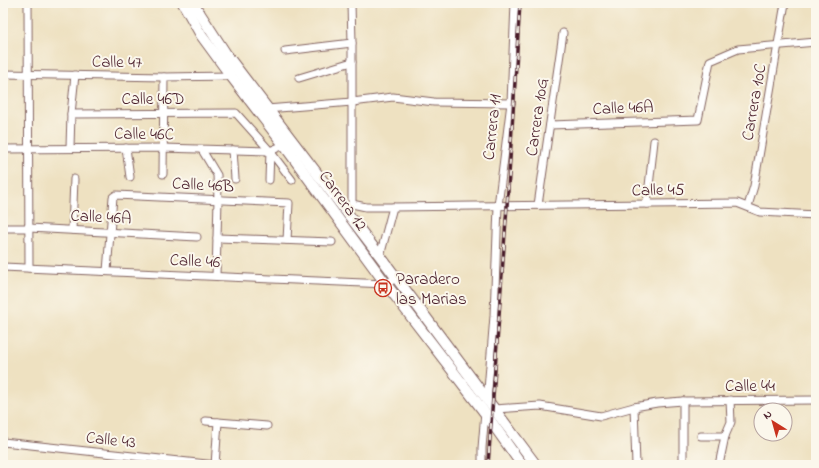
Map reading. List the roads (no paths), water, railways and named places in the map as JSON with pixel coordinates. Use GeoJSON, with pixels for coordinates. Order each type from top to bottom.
{"type":"FeatureCollection","features":[{"type":"Feature","properties":{"kind":"main road","name":"Carrera 12"},"geometry":{"type":"LineString","coordinates":[[183,3],[201,35],[284,144],[386,284],[490,411]]}},
{"type":"Feature","properties":{"kind":"main road","name":"Carrera 12"},"geometry":{"type":"LineString","coordinates":[[193,3],[226,54],[267,109],[349,208],[380,256],[488,400]]}},
{"type":"Feature","properties":{"kind":"main road"},"geometry":{"type":"LineString","coordinates":[[488,400],[490,411],[522,465]]}},
{"type":"Feature","properties":{"kind":"main road"},"geometry":{"type":"LineString","coordinates":[[490,411],[536,465]]}},
{"type":"Feature","properties":{"kind":"street"},"geometry":{"type":"LineString","coordinates":[[28,3],[29,268]]}},
{"type":"Feature","properties":{"kind":"street"},"geometry":{"type":"LineString","coordinates":[[349,208],[352,102],[350,3]]}},
{"type":"Feature","properties":{"kind":"street","name":"Carrera 11"},"geometry":{"type":"LineString","coordinates":[[488,400],[494,316],[498,206],[511,103],[515,3]]}},
{"type":"Feature","properties":{"kind":"street","name":"Carrera 10C"},"geometry":{"type":"LineString","coordinates":[[748,206],[754,186],[785,3]]}},
{"type":"Feature","properties":{"kind":"street","name":"Carrera 10G"},"geometry":{"type":"LineString","coordinates":[[538,205],[563,33]]}},
{"type":"Feature","properties":{"kind":"street"},"geometry":{"type":"LineString","coordinates":[[778,45],[816,42]]}},
{"type":"Feature","properties":{"kind":"street"},"geometry":{"type":"LineString","coordinates":[[285,51],[352,43]]}},
{"type":"Feature","properties":{"kind":"street","name":"Calle 46A"},"geometry":{"type":"LineString","coordinates":[[550,125],[698,120],[710,61],[738,49],[778,45]]}},
{"type":"Feature","properties":{"kind":"street"},"geometry":{"type":"LineString","coordinates":[[299,78],[352,62]]}},
{"type":"Feature","properties":{"kind":"street","name":"Calle 47"},"geometry":{"type":"LineString","coordinates":[[3,74],[164,77],[231,76]]}},
{"type":"Feature","properties":{"kind":"street"},"geometry":{"type":"LineString","coordinates":[[70,147],[71,114],[75,75]]}},
{"type":"Feature","properties":{"kind":"street"},"geometry":{"type":"LineString","coordinates":[[163,174],[162,148],[165,113],[164,77]]}},
{"type":"Feature","properties":{"kind":"street"},"geometry":{"type":"LineString","coordinates":[[267,109],[393,97],[434,102],[511,103]]}},
{"type":"Feature","properties":{"kind":"street","name":"Calle 46D"},"geometry":{"type":"LineString","coordinates":[[71,114],[236,113],[270,151]]}},
{"type":"Feature","properties":{"kind":"street"},"geometry":{"type":"LineString","coordinates":[[647,204],[654,141]]}},
{"type":"Feature","properties":{"kind":"street","name":"Calle 46C"},"geometry":{"type":"LineString","coordinates":[[3,149],[70,147],[270,151],[284,144]]}},
{"type":"Feature","properties":{"kind":"street"},"geometry":{"type":"LineString","coordinates":[[126,148],[130,177]]}},
{"type":"Feature","properties":{"kind":"street"},"geometry":{"type":"LineString","coordinates":[[202,150],[216,176],[218,199],[216,276]]}},
{"type":"Feature","properties":{"kind":"street"},"geometry":{"type":"LineString","coordinates":[[233,150],[235,179]]}},
{"type":"Feature","properties":{"kind":"street"},"geometry":{"type":"LineString","coordinates":[[270,151],[292,180]]}},
{"type":"Feature","properties":{"kind":"street"},"geometry":{"type":"LineString","coordinates":[[269,180],[270,151]]}},
{"type":"Feature","properties":{"kind":"street"},"geometry":{"type":"LineString","coordinates":[[72,230],[74,178]]}},
{"type":"Feature","properties":{"kind":"street","name":"Calle 46B"},"geometry":{"type":"LineString","coordinates":[[111,232],[113,197],[116,195],[218,199],[289,203],[287,240]]}},
{"type":"Feature","properties":{"kind":"street","name":"Calle 45"},"geometry":{"type":"LineString","coordinates":[[349,208],[736,203],[748,206],[760,212],[816,215]]}},
{"type":"Feature","properties":{"kind":"street"},"geometry":{"type":"LineString","coordinates":[[380,256],[393,207]]}},
{"type":"Feature","properties":{"kind":"street","name":"Calle 46A"},"geometry":{"type":"LineString","coordinates":[[4,228],[197,237]]}},
{"type":"Feature","properties":{"kind":"street"},"geometry":{"type":"LineString","coordinates":[[107,271],[111,232]]}},
{"type":"Feature","properties":{"kind":"street"},"geometry":{"type":"LineString","coordinates":[[217,238],[332,242]]}},
{"type":"Feature","properties":{"kind":"street","name":"Calle 46"},"geometry":{"type":"LineString","coordinates":[[3,266],[386,284]]}},
{"type":"Feature","properties":{"kind":"street"},"geometry":{"type":"LineString","coordinates":[[386,284],[396,278]]}},
{"type":"Feature","properties":{"kind":"street"},"geometry":{"type":"LineString","coordinates":[[719,465],[725,436],[731,422],[730,400]]}},
{"type":"Feature","properties":{"kind":"street","name":"Calle 44"},"geometry":{"type":"LineString","coordinates":[[490,411],[540,406],[600,416],[634,407],[683,401],[816,400]]}},
{"type":"Feature","properties":{"kind":"street"},"geometry":{"type":"LineString","coordinates":[[683,401],[683,465]]}},
{"type":"Feature","properties":{"kind":"street"},"geometry":{"type":"LineString","coordinates":[[634,407],[636,465]]}},
{"type":"Feature","properties":{"kind":"street"},"geometry":{"type":"LineString","coordinates":[[482,465],[482,448],[490,411]]}},
{"type":"Feature","properties":{"kind":"street"},"geometry":{"type":"LineString","coordinates":[[206,421],[267,426]]}},
{"type":"Feature","properties":{"kind":"street"},"geometry":{"type":"LineString","coordinates":[[215,465],[218,422]]}},
{"type":"Feature","properties":{"kind":"street"},"geometry":{"type":"LineString","coordinates":[[701,436],[725,436]]}},
{"type":"Feature","properties":{"kind":"street","name":"Calle 43"},"geometry":{"type":"LineString","coordinates":[[3,442],[215,465]]}},
{"type":"Feature","properties":{"kind":"railway"},"geometry":{"type":"LineString","coordinates":[[488,465],[520,3]]}},
{"type":"Feature","properties":{"kind":"place","name":"Paradero las Marias"},"geometry":{"type":"Point","coordinates":[383,288]}}]}
